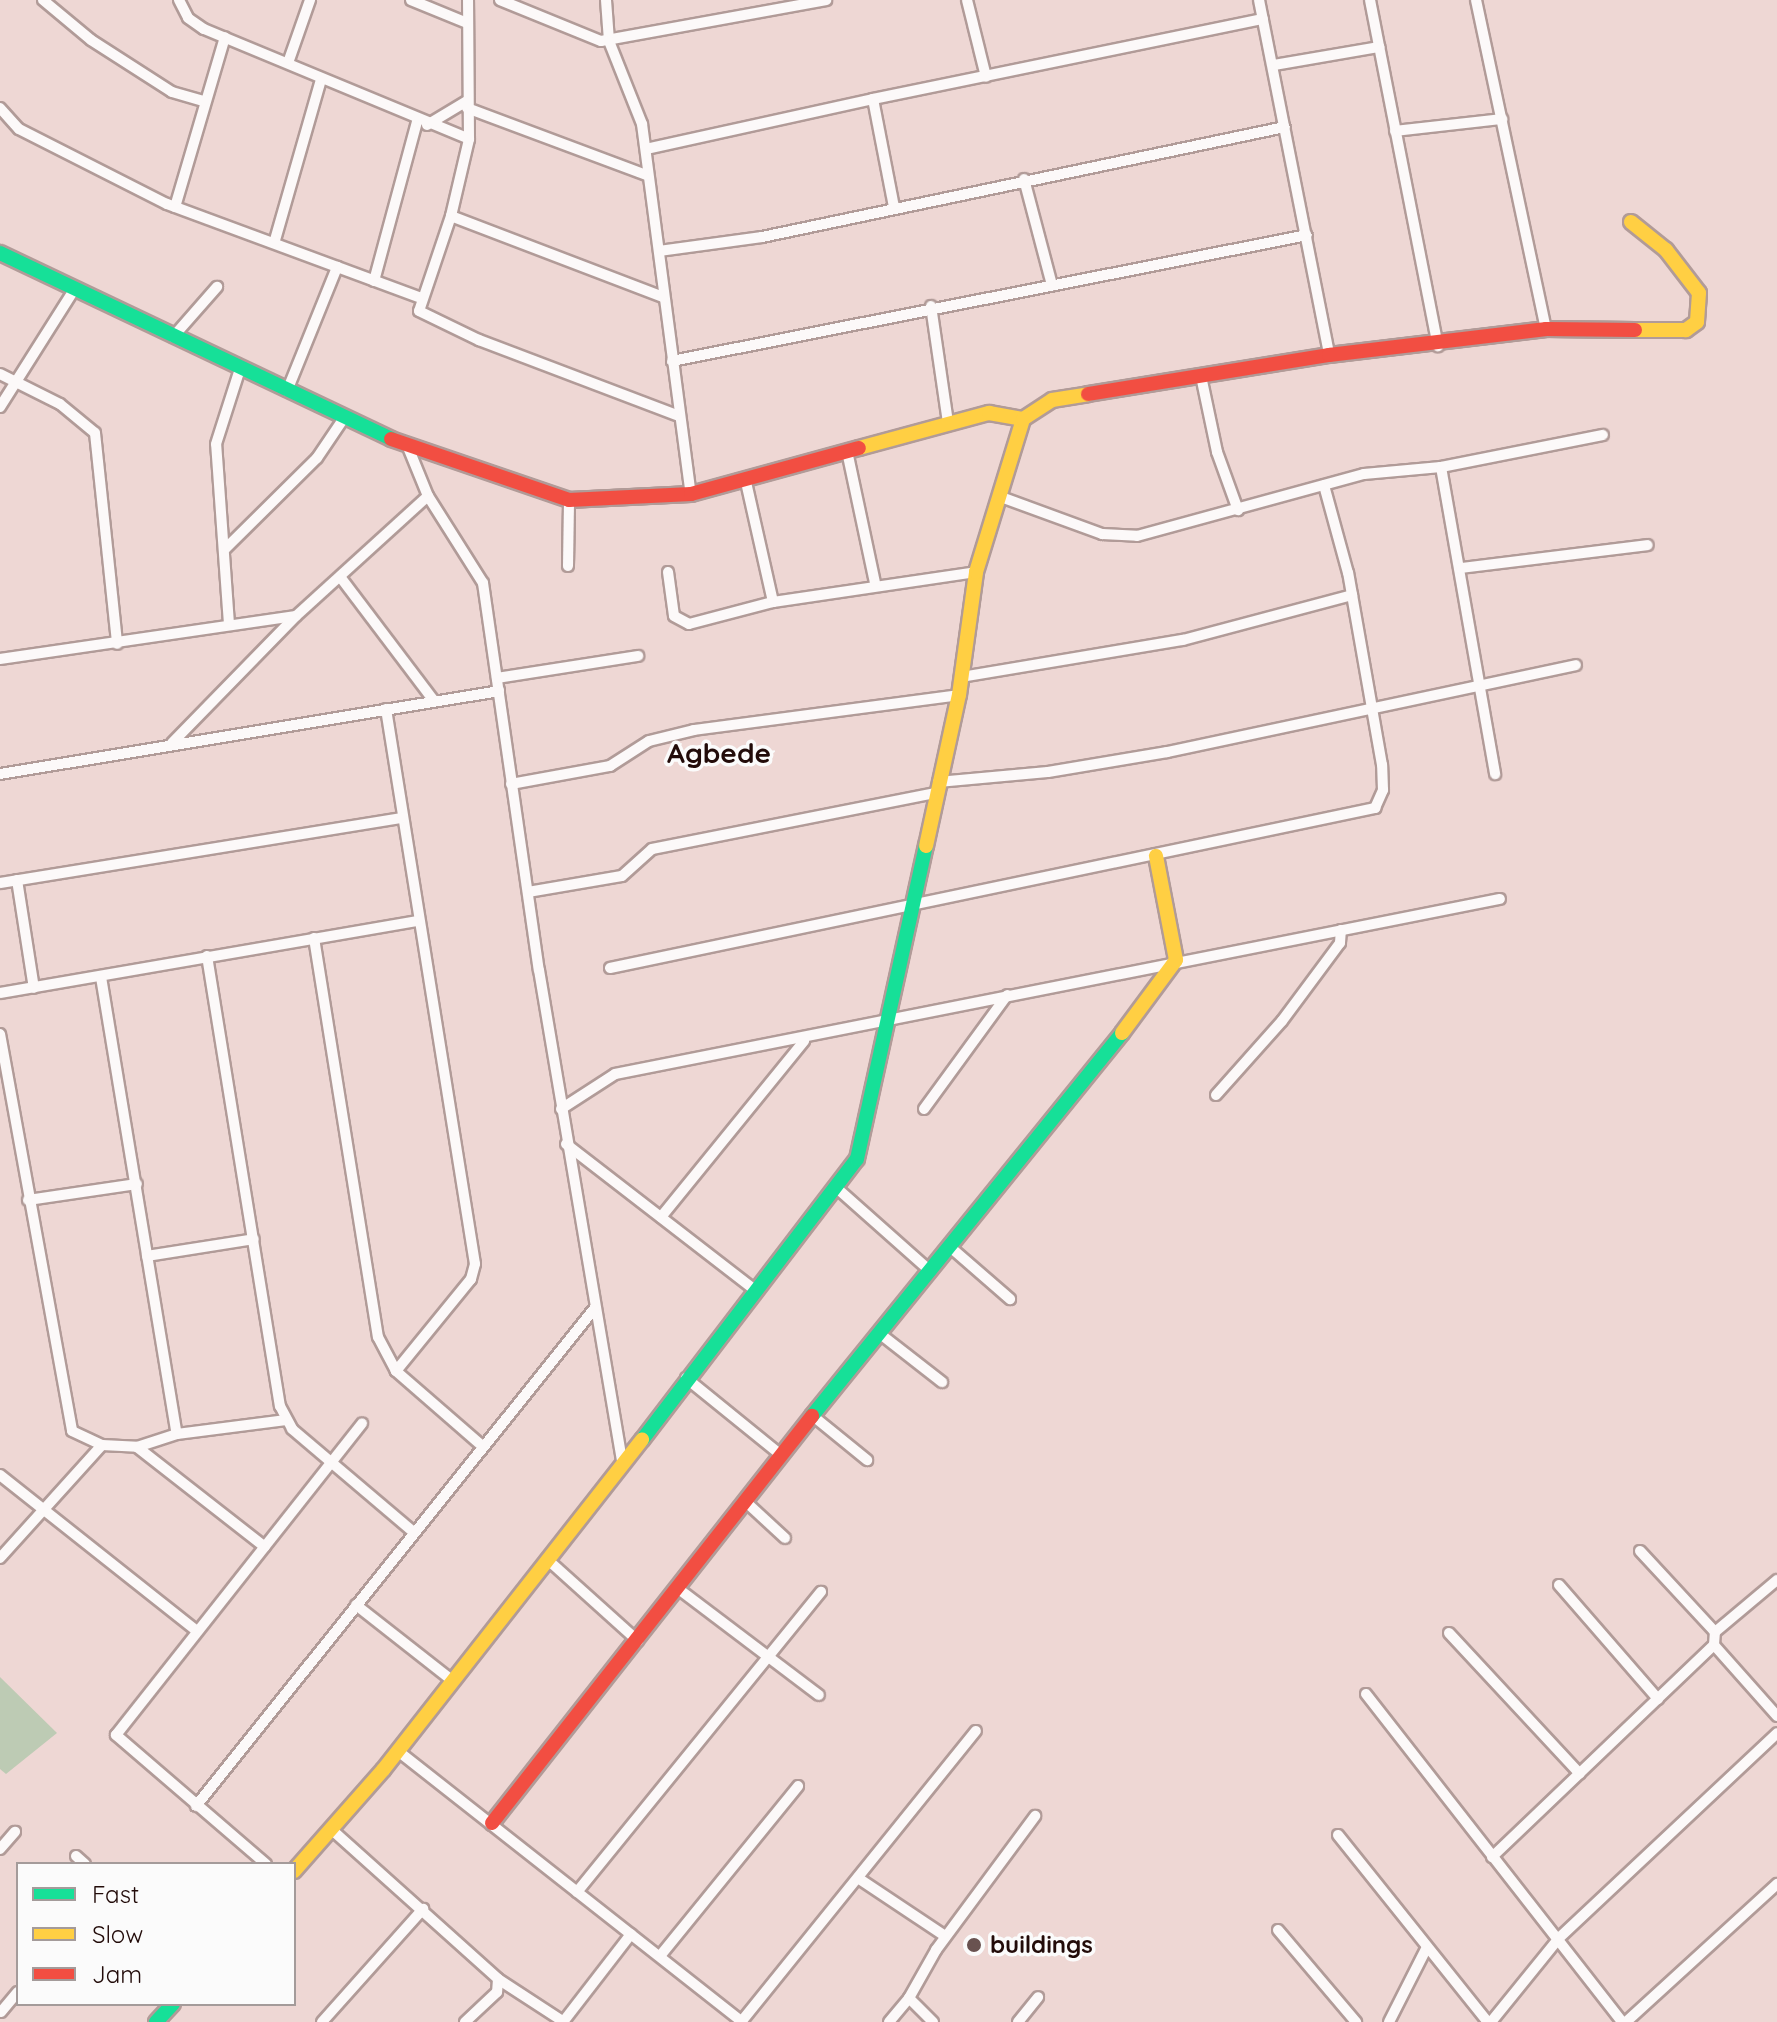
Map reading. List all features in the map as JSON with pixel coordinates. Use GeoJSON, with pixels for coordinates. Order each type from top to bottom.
{"type":"FeatureCollection","features":[{"type":"Feature","properties":{"kind":"street"},"geometry":{"type":"LineString","coordinates":[[43,0],[155,81],[204,101]]}},
{"type":"Feature","properties":{"kind":"street"},"geometry":{"type":"LineString","coordinates":[[179,0],[195,24],[289,60],[321,80],[422,123],[469,139]]}},
{"type":"Feature","properties":{"kind":"street"},"geometry":{"type":"LineString","coordinates":[[289,60],[310,0]]}},
{"type":"Feature","properties":{"kind":"street"},"geometry":{"type":"LineString","coordinates":[[411,0],[467,23]]}},
{"type":"Feature","properties":{"kind":"street"},"geometry":{"type":"LineString","coordinates":[[468,0],[469,139],[451,216],[421,298],[423,316],[679,416]]}},
{"type":"Feature","properties":{"kind":"street"},"geometry":{"type":"LineString","coordinates":[[500,0],[609,41],[820,1]]}},
{"type":"Feature","properties":{"kind":"street"},"geometry":{"type":"LineString","coordinates":[[606,0],[609,41],[638,109],[646,149],[646,175],[691,494]]}},
{"type":"Feature","properties":{"kind":"street"},"geometry":{"type":"LineString","coordinates":[[967,0],[986,77]]}},
{"type":"Feature","properties":{"kind":"street"},"geometry":{"type":"LineString","coordinates":[[1259,0],[1329,355]]}},
{"type":"Feature","properties":{"kind":"street"},"geometry":{"type":"LineString","coordinates":[[1370,0],[1438,346]]}},
{"type":"Feature","properties":{"kind":"street"},"geometry":{"type":"LineString","coordinates":[[1476,0],[1546,329]]}},
{"type":"Feature","properties":{"kind":"street"},"geometry":{"type":"LineString","coordinates":[[646,149],[1263,19]]}},
{"type":"Feature","properties":{"kind":"street"},"geometry":{"type":"LineString","coordinates":[[175,207],[225,37]]}},
{"type":"Feature","properties":{"kind":"street"},"geometry":{"type":"LineString","coordinates":[[1274,65],[1379,47]]}},
{"type":"Feature","properties":{"kind":"street"},"geometry":{"type":"LineString","coordinates":[[275,240],[321,80]]}},
{"type":"Feature","properties":{"kind":"street"},"geometry":{"type":"LineString","coordinates":[[873,99],[894,207]]}},
{"type":"Feature","properties":{"kind":"street"},"geometry":{"type":"LineString","coordinates":[[422,123],[467,104],[646,175]]}},
{"type":"Feature","properties":{"kind":"street"},"geometry":{"type":"LineString","coordinates":[[0,108],[19,129],[175,207],[275,240],[421,298]]}},
{"type":"Feature","properties":{"kind":"street"},"geometry":{"type":"LineString","coordinates":[[1395,131],[1502,119]]}},
{"type":"Feature","properties":{"kind":"street"},"geometry":{"type":"LineString","coordinates":[[374,281],[422,123]]}},
{"type":"Feature","properties":{"kind":"street"},"geometry":{"type":"LineString","coordinates":[[659,251],[762,237],[1024,179],[1285,127]]}},
{"type":"Feature","properties":{"kind":"street"},"geometry":{"type":"LineString","coordinates":[[1024,179],[1052,285]]}},
{"type":"Feature","properties":{"kind":"street"},"geometry":{"type":"LineString","coordinates":[[451,216],[663,297]]}},
{"type":"Feature","properties":{"kind":"street"},"geometry":{"type":"LineString","coordinates":[[296,1869],[398,1751],[686,1378],[839,1190],[867,1133],[909,906],[959,695],[976,572],[1023,419],[1033,406],[1052,400],[1329,355],[1438,346],[1546,329],[1665,332],[1697,322],[1699,293],[1688,274],[1631,222]]}},
{"type":"Feature","properties":{"kind":"street"},"geometry":{"type":"LineString","coordinates":[[672,361],[931,306],[1307,235]]}},
{"type":"Feature","properties":{"kind":"street"},"geometry":{"type":"LineString","coordinates":[[0,253],[408,447],[569,500],[691,494],[746,482],[989,413],[1023,419]]}},
{"type":"Feature","properties":{"kind":"street"},"geometry":{"type":"LineString","coordinates":[[287,391],[337,267]]}},
{"type":"Feature","properties":{"kind":"street"},"geometry":{"type":"LineString","coordinates":[[173,337],[217,287]]}},
{"type":"Feature","properties":{"kind":"street"},"geometry":{"type":"LineString","coordinates":[[0,407],[74,290]]}},
{"type":"Feature","properties":{"kind":"street"},"geometry":{"type":"LineString","coordinates":[[931,306],[948,423]]}},
{"type":"Feature","properties":{"kind":"street"},"geometry":{"type":"LineString","coordinates":[[229,624],[216,444],[240,369]]}},
{"type":"Feature","properties":{"kind":"street"},"geometry":{"type":"LineString","coordinates":[[0,374],[60,404],[95,433],[117,644]]}},
{"type":"Feature","properties":{"kind":"street"},"geometry":{"type":"LineString","coordinates":[[1201,376],[1217,452],[1238,510]]}},
{"type":"Feature","properties":{"kind":"street"},"geometry":{"type":"LineString","coordinates":[[225,549],[317,458],[344,418]]}},
{"type":"Feature","properties":{"kind":"street"},"geometry":{"type":"LineString","coordinates":[[1001,497],[1118,538],[1238,510],[1364,474],[1441,467],[1603,435]]}},
{"type":"Feature","properties":{"kind":"street"},"geometry":{"type":"LineString","coordinates":[[408,447],[428,496],[483,583],[566,1144],[622,1460]]}},
{"type":"Feature","properties":{"kind":"street"},"geometry":{"type":"LineString","coordinates":[[847,451],[875,583]]}},
{"type":"Feature","properties":{"kind":"street"},"geometry":{"type":"LineString","coordinates":[[1441,467],[1495,774]]}},
{"type":"Feature","properties":{"kind":"street"},"geometry":{"type":"LineString","coordinates":[[746,482],[773,602]]}},
{"type":"Feature","properties":{"kind":"street"},"geometry":{"type":"LineString","coordinates":[[610,968],[1375,808],[1383,790],[1370,706],[1352,595],[1324,485]]}},
{"type":"Feature","properties":{"kind":"street"},"geometry":{"type":"LineString","coordinates":[[172,743],[296,616],[428,496]]}},
{"type":"Feature","properties":{"kind":"street"},"geometry":{"type":"LineString","coordinates":[[568,566],[569,500]]}},
{"type":"Feature","properties":{"kind":"street"},"geometry":{"type":"LineString","coordinates":[[1461,568],[1648,545]]}},
{"type":"Feature","properties":{"kind":"street"},"geometry":{"type":"LineString","coordinates":[[668,572],[674,616],[683,623],[875,583],[976,572]]}},
{"type":"Feature","properties":{"kind":"street"},"geometry":{"type":"LineString","coordinates":[[341,578],[434,701]]}},
{"type":"Feature","properties":{"kind":"street"},"geometry":{"type":"LineString","coordinates":[[961,677],[1183,640],[1352,595]]}},
{"type":"Feature","properties":{"kind":"street"},"geometry":{"type":"LineString","coordinates":[[0,659],[296,616]]}},
{"type":"Feature","properties":{"kind":"street"},"geometry":{"type":"LineString","coordinates":[[497,678],[638,656]]}},
{"type":"Feature","properties":{"kind":"street"},"geometry":{"type":"LineString","coordinates":[[528,892],[622,876],[652,849],[936,787],[1069,769],[1576,665]]}},
{"type":"Feature","properties":{"kind":"street"},"geometry":{"type":"LineString","coordinates":[[0,774],[499,691]]}},
{"type":"Feature","properties":{"kind":"street"},"geometry":{"type":"LineString","coordinates":[[511,784],[610,766],[649,741],[707,727],[959,695]]}},
{"type":"Feature","properties":{"kind":"street"},"geometry":{"type":"LineString","coordinates":[[386,709],[475,1264],[471,1279],[396,1371]]}},
{"type":"Feature","properties":{"kind":"street"},"geometry":{"type":"LineString","coordinates":[[0,883],[402,818]]}},
{"type":"Feature","properties":{"kind":"street"},"geometry":{"type":"LineString","coordinates":[[492,1823],[680,1590],[781,1455],[1176,960],[1156,856]]}},
{"type":"Feature","properties":{"kind":"street"},"geometry":{"type":"LineString","coordinates":[[17,880],[34,988]]}},
{"type":"Feature","properties":{"kind":"street"},"geometry":{"type":"LineString","coordinates":[[561,1109],[615,1074],[804,1041],[887,1020],[1176,960],[1500,899]]}},
{"type":"Feature","properties":{"kind":"street"},"geometry":{"type":"LineString","coordinates":[[0,993],[419,921]]}},
{"type":"Feature","properties":{"kind":"street"},"geometry":{"type":"LineString","coordinates":[[1216,1095],[1282,1021],[1337,948],[1341,930]]}},
{"type":"Feature","properties":{"kind":"street"},"geometry":{"type":"LineString","coordinates":[[314,938],[378,1337],[396,1371],[480,1444]]}},
{"type":"Feature","properties":{"kind":"street"},"geometry":{"type":"LineString","coordinates":[[207,956],[286,1420],[330,1464],[411,1530]]}},
{"type":"Feature","properties":{"kind":"street"},"geometry":{"type":"LineString","coordinates":[[101,977],[177,1434]]}},
{"type":"Feature","properties":{"kind":"street"},"geometry":{"type":"LineString","coordinates":[[924,1109],[1007,995]]}},
{"type":"Feature","properties":{"kind":"street"},"geometry":{"type":"LineString","coordinates":[[0,1034],[6,1100],[28,1200],[67,1424],[102,1445],[137,1447],[177,1434],[286,1420]]}},
{"type":"Feature","properties":{"kind":"street"},"geometry":{"type":"LineString","coordinates":[[661,1217],[804,1041]]}},
{"type":"Feature","properties":{"kind":"street"},"geometry":{"type":"LineString","coordinates":[[566,1144],[756,1291]]}},
{"type":"Feature","properties":{"kind":"street"},"geometry":{"type":"LineString","coordinates":[[28,1200],[137,1184]]}},
{"type":"Feature","properties":{"kind":"street"},"geometry":{"type":"LineString","coordinates":[[839,1190],[928,1269]]}},
{"type":"Feature","properties":{"kind":"street"},"geometry":{"type":"LineString","coordinates":[[147,1256],[254,1239]]}},
{"type":"Feature","properties":{"kind":"street"},"geometry":{"type":"LineString","coordinates":[[949,1246],[1010,1299]]}},
{"type":"Feature","properties":{"kind":"street"},"geometry":{"type":"LineString","coordinates":[[196,1806],[356,1605],[411,1530],[594,1309]]}},
{"type":"Feature","properties":{"kind":"street"},"geometry":{"type":"LineString","coordinates":[[879,1333],[942,1382]]}},
{"type":"Feature","properties":{"kind":"street"},"geometry":{"type":"LineString","coordinates":[[686,1378],[781,1455]]}},
{"type":"Feature","properties":{"kind":"street"},"geometry":{"type":"LineString","coordinates":[[813,1416],[867,1460]]}},
{"type":"Feature","properties":{"kind":"street"},"geometry":{"type":"LineString","coordinates":[[264,1862],[116,1735],[362,1424]]}},
{"type":"Feature","properties":{"kind":"street"},"geometry":{"type":"LineString","coordinates":[[0,1558],[102,1445]]}},
{"type":"Feature","properties":{"kind":"street"},"geometry":{"type":"LineString","coordinates":[[137,1447],[265,1547]]}},
{"type":"Feature","properties":{"kind":"street"},"geometry":{"type":"LineString","coordinates":[[0,1475],[197,1631]]}},
{"type":"Feature","properties":{"kind":"street"},"geometry":{"type":"LineString","coordinates":[[746,1502],[785,1538]]}},
{"type":"Feature","properties":{"kind":"street"},"geometry":{"type":"LineString","coordinates":[[1640,1551],[1715,1632]]}},
{"type":"Feature","properties":{"kind":"street"},"geometry":{"type":"LineString","coordinates":[[548,1560],[638,1641]]}},
{"type":"Feature","properties":{"kind":"street"},"geometry":{"type":"LineString","coordinates":[[1492,1857],[1714,1645],[1715,1632],[1777,1580]]}},
{"type":"Feature","properties":{"kind":"street"},"geometry":{"type":"LineString","coordinates":[[1559,1585],[1658,1699]]}},
{"type":"Feature","properties":{"kind":"street"},"geometry":{"type":"LineString","coordinates":[[680,1590],[819,1695]]}},
{"type":"Feature","properties":{"kind":"street"},"geometry":{"type":"LineString","coordinates":[[577,1892],[764,1656],[821,1592]]}},
{"type":"Feature","properties":{"kind":"street"},"geometry":{"type":"LineString","coordinates":[[356,1605],[453,1681]]}},
{"type":"Feature","properties":{"kind":"street"},"geometry":{"type":"LineString","coordinates":[[1449,1633],[1580,1774]]}},
{"type":"Feature","properties":{"kind":"street"},"geometry":{"type":"LineString","coordinates":[[1714,1645],[1777,1716]]}},
{"type":"Feature","properties":{"kind":"street"},"geometry":{"type":"LineString","coordinates":[[1366,1694],[1624,2022],[1777,1884]]}},
{"type":"Feature","properties":{"kind":"street"},"geometry":{"type":"LineString","coordinates":[[398,1751],[742,2022],[976,1731]]}},
{"type":"Feature","properties":{"kind":"street"},"geometry":{"type":"LineString","coordinates":[[1338,1835],[1426,1949],[1489,2022],[1559,1938],[1777,1733]]}},
{"type":"Feature","properties":{"kind":"street"},"geometry":{"type":"LineString","coordinates":[[660,1956],[798,1786]]}},
{"type":"Feature","properties":{"kind":"street"},"geometry":{"type":"LineString","coordinates":[[889,2022],[909,1998],[945,1936],[1035,1816]]}},
{"type":"Feature","properties":{"kind":"street"},"geometry":{"type":"LineString","coordinates":[[331,1829],[498,1979],[564,2022],[631,1934]]}},
{"type":"Feature","properties":{"kind":"street"},"geometry":{"type":"LineString","coordinates":[[0,1849],[15,1832]]}},
{"type":"Feature","properties":{"kind":"street"},"geometry":{"type":"LineString","coordinates":[[858,1878],[928,1931],[945,1936]]}},
{"type":"Feature","properties":{"kind":"street"},"geometry":{"type":"LineString","coordinates":[[322,2022],[423,1909]]}},
{"type":"Feature","properties":{"kind":"street"},"geometry":{"type":"LineString","coordinates":[[1278,1930],[1356,2022]]}},
{"type":"Feature","properties":{"kind":"street"},"geometry":{"type":"LineString","coordinates":[[928,1931],[936,1950]]}},
{"type":"Feature","properties":{"kind":"street"},"geometry":{"type":"LineString","coordinates":[[1389,2022],[1426,1949]]}},
{"type":"Feature","properties":{"kind":"street"},"geometry":{"type":"LineString","coordinates":[[465,2022],[497,1992],[498,1979]]}},
{"type":"Feature","properties":{"kind":"street"},"geometry":{"type":"LineString","coordinates":[[11,2022],[0,2012],[16,1994]]}},
{"type":"Feature","properties":{"kind":"street"},"geometry":{"type":"LineString","coordinates":[[1018,2022],[1038,1997]]}},
{"type":"Feature","properties":{"kind":"street"},"geometry":{"type":"LineString","coordinates":[[909,1998],[933,2022]]}},
{"type":"Feature","properties":{"kind":"street"},"geometry":{"type":"LineString","coordinates":[[156,2022],[171,2006]]}},
{"type":"Feature","properties":{"kind":"green space"},"geometry":{"type":"Polygon","coordinates":[[[0,1677],[57,1733],[6,1774],[0,1769],[0,1677]]]}},
{"type":"Feature","properties":{"kind":"traffic: fast"},"geometry":{"type":"LineString","coordinates":[[0,253],[391,439]]}},
{"type":"Feature","properties":{"kind":"traffic: fast"},"geometry":{"type":"LineString","coordinates":[[642,1440],[857,1159],[926,846]]}},
{"type":"Feature","properties":{"kind":"traffic: fast"},"geometry":{"type":"LineString","coordinates":[[812,1416],[1122,1033]]}},
{"type":"Feature","properties":{"kind":"traffic: fast"},"geometry":{"type":"LineString","coordinates":[[156,2022],[171,2006]]}},
{"type":"Feature","properties":{"kind":"traffic: slow"},"geometry":{"type":"LineString","coordinates":[[1631,222],[1666,250],[1699,293],[1697,322],[1686,330],[1635,330]]}},
{"type":"Feature","properties":{"kind":"traffic: slow"},"geometry":{"type":"LineString","coordinates":[[926,846],[959,695],[976,572],[1023,419],[1052,400],[1088,394]]}},
{"type":"Feature","properties":{"kind":"traffic: slow"},"geometry":{"type":"LineString","coordinates":[[859,448],[989,413],[1023,419]]}},
{"type":"Feature","properties":{"kind":"traffic: slow"},"geometry":{"type":"LineString","coordinates":[[1122,1033],[1176,960],[1156,856]]}},
{"type":"Feature","properties":{"kind":"traffic: slow"},"geometry":{"type":"LineString","coordinates":[[296,1869],[383,1770],[642,1440]]}},
{"type":"Feature","properties":{"kind":"traffic: jam"},"geometry":{"type":"LineString","coordinates":[[1088,394],[1329,355],[1546,329],[1635,330]]}},
{"type":"Feature","properties":{"kind":"traffic: jam"},"geometry":{"type":"LineString","coordinates":[[391,439],[569,500],[691,494],[859,448]]}},
{"type":"Feature","properties":{"kind":"traffic: jam"},"geometry":{"type":"LineString","coordinates":[[492,1823],[812,1416]]}},
{"type":"Feature","properties":{"kind":"place","name":"buildings"},"geometry":{"type":"Point","coordinates":[974,1945]}},
{"type":"Feature","properties":{"kind":"district","name":"Agbede"},"geometry":{"type":"Point","coordinates":[719,753]}}]}
